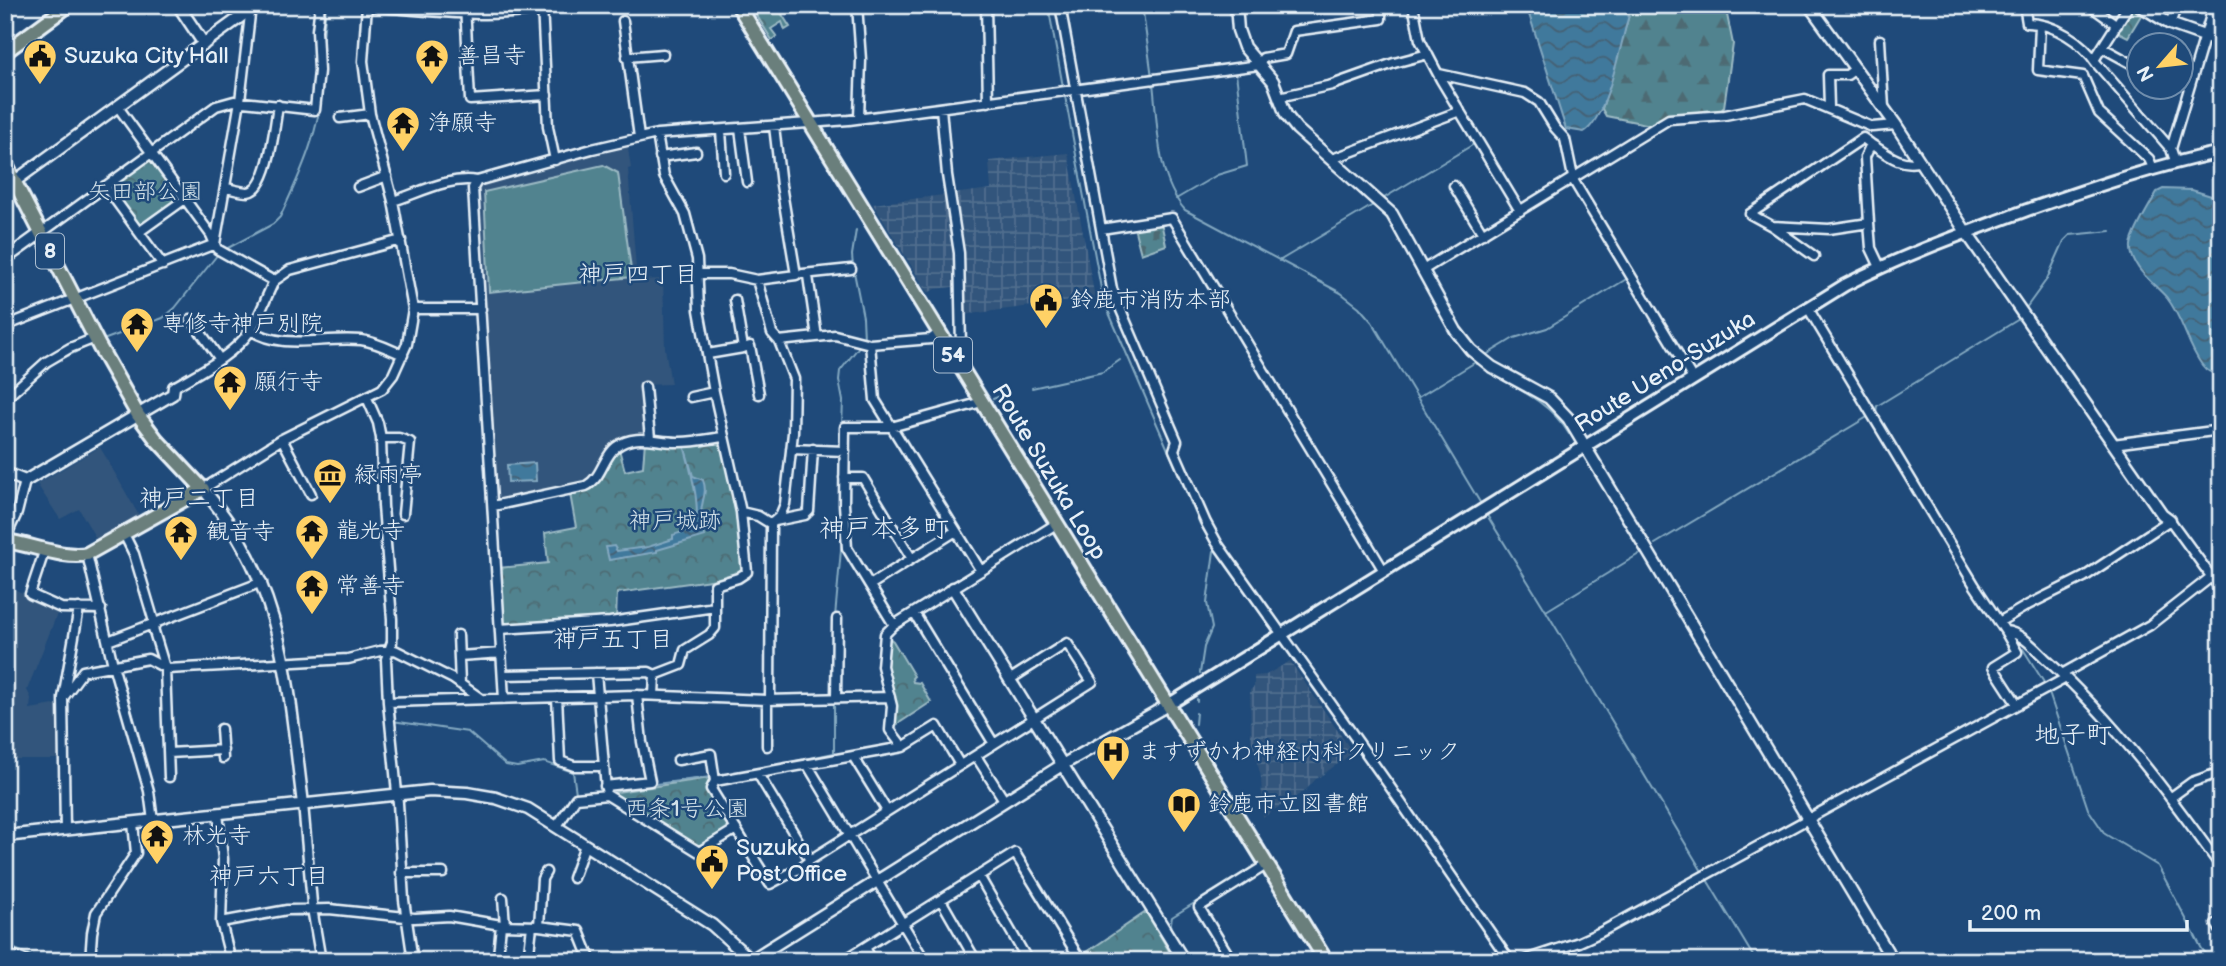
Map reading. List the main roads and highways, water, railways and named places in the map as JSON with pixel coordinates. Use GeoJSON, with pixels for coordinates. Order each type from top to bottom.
{"type":"FeatureCollection","features":[{"type":"Feature","properties":{"kind":"main road"},"geometry":{"type":"LineString","coordinates":[[5,52],[69,5]]}},
{"type":"Feature","properties":{"kind":"main road","name":"Route Suzuka Loop"},"geometry":{"type":"LineString","coordinates":[[738,5],[1326,961]]}},
{"type":"Feature","properties":{"kind":"main road","name":"Route Ueno-Suzuka"},"geometry":{"type":"LineString","coordinates":[[1168,705],[1808,308],[1880,267],[1966,232],[2152,168],[2221,152]]}},
{"type":"Feature","properties":{"kind":"main road","name":"8"},"geometry":{"type":"LineString","coordinates":[[5,163],[10,185],[41,233],[138,415],[150,432],[203,489],[87,554],[72,556],[27,543],[5,540]]}},
{"type":"Feature","properties":{"kind":"water"},"geometry":{"type":"Polygon","coordinates":[[[1526,5],[1612,5],[1629,15],[1600,112],[1584,132],[1566,129],[1526,5]]]}},
{"type":"Feature","properties":{"kind":"water"},"geometry":{"type":"Polygon","coordinates":[[[2163,189],[2192,190],[2221,199],[2221,375],[2208,371],[2202,365],[2167,298],[2138,268],[2131,253],[2132,239],[2138,226],[2157,192],[2163,189]]]}},
{"type":"Feature","properties":{"kind":"water"},"geometry":{"type":"Polygon","coordinates":[[[684,445],[693,476],[703,480],[705,486],[700,521],[705,536],[657,552],[609,560],[606,547],[614,546],[617,551],[648,547],[673,539],[673,535],[693,526],[697,511],[696,499],[684,445]]]}},
{"type":"Feature","properties":{"kind":"water"},"geometry":{"type":"Polygon","coordinates":[[[535,463],[536,481],[508,482],[507,465],[535,463]]]}},
{"type":"Feature","properties":{"kind":"waterway"},"geometry":{"type":"LineString","coordinates":[[322,50],[326,5]]}},
{"type":"Feature","properties":{"kind":"waterway"},"geometry":{"type":"LineString","coordinates":[[1048,5],[1063,87]]}},
{"type":"Feature","properties":{"kind":"waterway"},"geometry":{"type":"LineString","coordinates":[[1142,5],[1152,77]]}},
{"type":"Feature","properties":{"kind":"waterway"},"geometry":{"type":"LineString","coordinates":[[1176,199],[1217,175],[1247,166],[1236,73]]}},
{"type":"Feature","properties":{"kind":"waterway"},"geometry":{"type":"LineString","coordinates":[[226,249],[273,224],[280,217],[314,133],[322,80]]}},
{"type":"Feature","properties":{"kind":"waterway"},"geometry":{"type":"LineString","coordinates":[[1153,83],[1163,167],[1168,182],[1185,210],[1341,293],[1359,307],[1372,322],[1481,504]]}},
{"type":"Feature","properties":{"kind":"waterway"},"geometry":{"type":"LineString","coordinates":[[1065,96],[1103,299],[1200,524],[1215,550],[1270,627]]}},
{"type":"Feature","properties":{"kind":"waterway"},"geometry":{"type":"LineString","coordinates":[[1384,198],[1474,144]]}},
{"type":"Feature","properties":{"kind":"waterway"},"geometry":{"type":"LineString","coordinates":[[1374,204],[1403,242],[1448,327],[1461,347],[1477,364]]}},
{"type":"Feature","properties":{"kind":"waterway"},"geometry":{"type":"LineString","coordinates":[[1279,261],[1373,205]]}},
{"type":"Feature","properties":{"kind":"waterway"},"geometry":{"type":"LineString","coordinates":[[853,267],[856,230]]}},
{"type":"Feature","properties":{"kind":"waterway"},"geometry":{"type":"LineString","coordinates":[[2026,308],[2047,279],[2064,241],[2070,235],[2111,231]]}},
{"type":"Feature","properties":{"kind":"waterway"},"geometry":{"type":"LineString","coordinates":[[103,340],[163,318],[175,308],[218,254]]}},
{"type":"Feature","properties":{"kind":"waterway"},"geometry":{"type":"LineString","coordinates":[[854,272],[863,317],[864,339]]}},
{"type":"Feature","properties":{"kind":"waterway"},"geometry":{"type":"LineString","coordinates":[[1486,355],[1514,338],[1547,328],[1628,278]]}},
{"type":"Feature","properties":{"kind":"waterway"},"geometry":{"type":"LineString","coordinates":[[1876,412],[1877,406],[2019,319]]}},
{"type":"Feature","properties":{"kind":"waterway"},"geometry":{"type":"LineString","coordinates":[[5,406],[53,363],[92,344]]}},
{"type":"Feature","properties":{"kind":"waterway"},"geometry":{"type":"LineString","coordinates":[[842,425],[840,371],[861,344]]}},
{"type":"Feature","properties":{"kind":"waterway"},"geometry":{"type":"LineString","coordinates":[[1032,388],[1103,372],[1120,360]]}},
{"type":"Feature","properties":{"kind":"waterway"},"geometry":{"type":"LineString","coordinates":[[1417,398],[1474,363]]}},
{"type":"Feature","properties":{"kind":"waterway"},"geometry":{"type":"LineString","coordinates":[[1488,372],[1544,405],[1569,434]]}},
{"type":"Feature","properties":{"kind":"waterway"},"geometry":{"type":"LineString","coordinates":[[993,399],[1005,394]]}},
{"type":"Feature","properties":{"kind":"waterway"},"geometry":{"type":"LineString","coordinates":[[1876,412],[1991,602]]}},
{"type":"Feature","properties":{"kind":"waterway"},"geometry":{"type":"LineString","coordinates":[[1655,544],[1869,416]]}},
{"type":"Feature","properties":{"kind":"waterway"},"geometry":{"type":"LineString","coordinates":[[840,455],[840,499]]}},
{"type":"Feature","properties":{"kind":"waterway"},"geometry":{"type":"LineString","coordinates":[[1485,512],[1546,611],[1639,554]]}},
{"type":"Feature","properties":{"kind":"waterway"},"geometry":{"type":"LineString","coordinates":[[835,617],[842,538],[841,515]]}},
{"type":"Feature","properties":{"kind":"waterway"},"geometry":{"type":"LineString","coordinates":[[1200,673],[1204,647],[1212,628],[1207,603],[1214,551]]}},
{"type":"Feature","properties":{"kind":"waterway"},"geometry":{"type":"LineString","coordinates":[[1546,611],[1703,873]]}},
{"type":"Feature","properties":{"kind":"waterway"},"geometry":{"type":"LineString","coordinates":[[1284,647],[1405,816]]}},
{"type":"Feature","properties":{"kind":"waterway"},"geometry":{"type":"LineString","coordinates":[[2023,649],[2045,684]]}},
{"type":"Feature","properties":{"kind":"waterway"},"geometry":{"type":"LineString","coordinates":[[2049,693],[2088,809],[2105,834],[2158,866],[2202,949],[2212,961]]}},
{"type":"Feature","properties":{"kind":"waterway"},"geometry":{"type":"LineString","coordinates":[[744,772],[834,753],[834,700]]}},
{"type":"Feature","properties":{"kind":"waterway"},"geometry":{"type":"LineString","coordinates":[[1195,724],[1196,713]]}},
{"type":"Feature","properties":{"kind":"waterway"},"geometry":{"type":"LineString","coordinates":[[392,721],[468,732],[506,765],[517,767],[544,762],[573,772],[576,793],[603,790]]}},
{"type":"Feature","properties":{"kind":"waterway"},"geometry":{"type":"LineString","coordinates":[[609,790],[711,777]]}},
{"type":"Feature","properties":{"kind":"waterway"},"geometry":{"type":"LineString","coordinates":[[1191,961],[1170,928],[1172,917],[1252,867]]}},
{"type":"Feature","properties":{"kind":"waterway"},"geometry":{"type":"LineString","coordinates":[[1706,878],[1756,961]]}},
{"type":"Feature","properties":{"kind":"waterway"},"geometry":{"type":"LineString","coordinates":[[5,945],[44,961]]}},
{"type":"Feature","properties":{"kind":"place","name":"Suzuka City Hall"},"geometry":{"type":"Point","coordinates":[40,86]}},
{"type":"Feature","properties":{"kind":"place","name":"善昌寺"},"geometry":{"type":"Point","coordinates":[432,86]}},
{"type":"Feature","properties":{"kind":"place","name":"浄願寺"},"geometry":{"type":"Point","coordinates":[403,153]}},
{"type":"Feature","properties":{"kind":"place","name":"鈴鹿市消防本部"},"geometry":{"type":"Point","coordinates":[1046,330]}},
{"type":"Feature","properties":{"kind":"place","name":"専修寺神戸別院"},"geometry":{"type":"Point","coordinates":[137,354]}},
{"type":"Feature","properties":{"kind":"place","name":"願行寺"},"geometry":{"type":"Point","coordinates":[230,412]}},
{"type":"Feature","properties":{"kind":"place","name":"緑雨亭"},"geometry":{"type":"Point","coordinates":[330,505]}},
{"type":"Feature","properties":{"kind":"place","name":"龍光寺"},"geometry":{"type":"Point","coordinates":[312,561]}},
{"type":"Feature","properties":{"kind":"place","name":"観音寺"},"geometry":{"type":"Point","coordinates":[181,562]}},
{"type":"Feature","properties":{"kind":"place","name":"常善寺"},"geometry":{"type":"Point","coordinates":[312,616]}},
{"type":"Feature","properties":{"kind":"place","name":"ますずかわ神経内科クリニック"},"geometry":{"type":"Point","coordinates":[1113,782]}},
{"type":"Feature","properties":{"kind":"place","name":"鈴鹿市立図書館"},"geometry":{"type":"Point","coordinates":[1184,834]}},
{"type":"Feature","properties":{"kind":"place","name":"林光寺"},"geometry":{"type":"Point","coordinates":[157,866]}},
{"type":"Feature","properties":{"kind":"place","name":"Suzuka Post Office"},"geometry":{"type":"Point","coordinates":[712,891]}},
{"type":"Feature","properties":{"kind":"district","name":"神戸四丁目"},"geometry":{"type":"Point","coordinates":[638,274]}},
{"type":"Feature","properties":{"kind":"district","name":"神戸二丁目"},"geometry":{"type":"Point","coordinates":[199,498]}},
{"type":"Feature","properties":{"kind":"district","name":"神戸本多町"},"geometry":{"type":"Point","coordinates":[884,529]}},
{"type":"Feature","properties":{"kind":"district","name":"神戸五丁目"},"geometry":{"type":"Point","coordinates":[613,639]}},
{"type":"Feature","properties":{"kind":"district","name":"地子町"},"geometry":{"type":"Point","coordinates":[2073,735]}},
{"type":"Feature","properties":{"kind":"district","name":"神戸六丁目"},"geometry":{"type":"Point","coordinates":[269,876]}},
{"type":"Feature","properties":{"kind":"park label","name":"矢田部公園"},"geometry":{"type":"Point","coordinates":[145,192]}},
{"type":"Feature","properties":{"kind":"park label","name":"神戸城跡"},"geometry":{"type":"Point","coordinates":[675,521]}},
{"type":"Feature","properties":{"kind":"park label","name":"西条1号公園"},"geometry":{"type":"Point","coordinates":[687,809]}}]}
